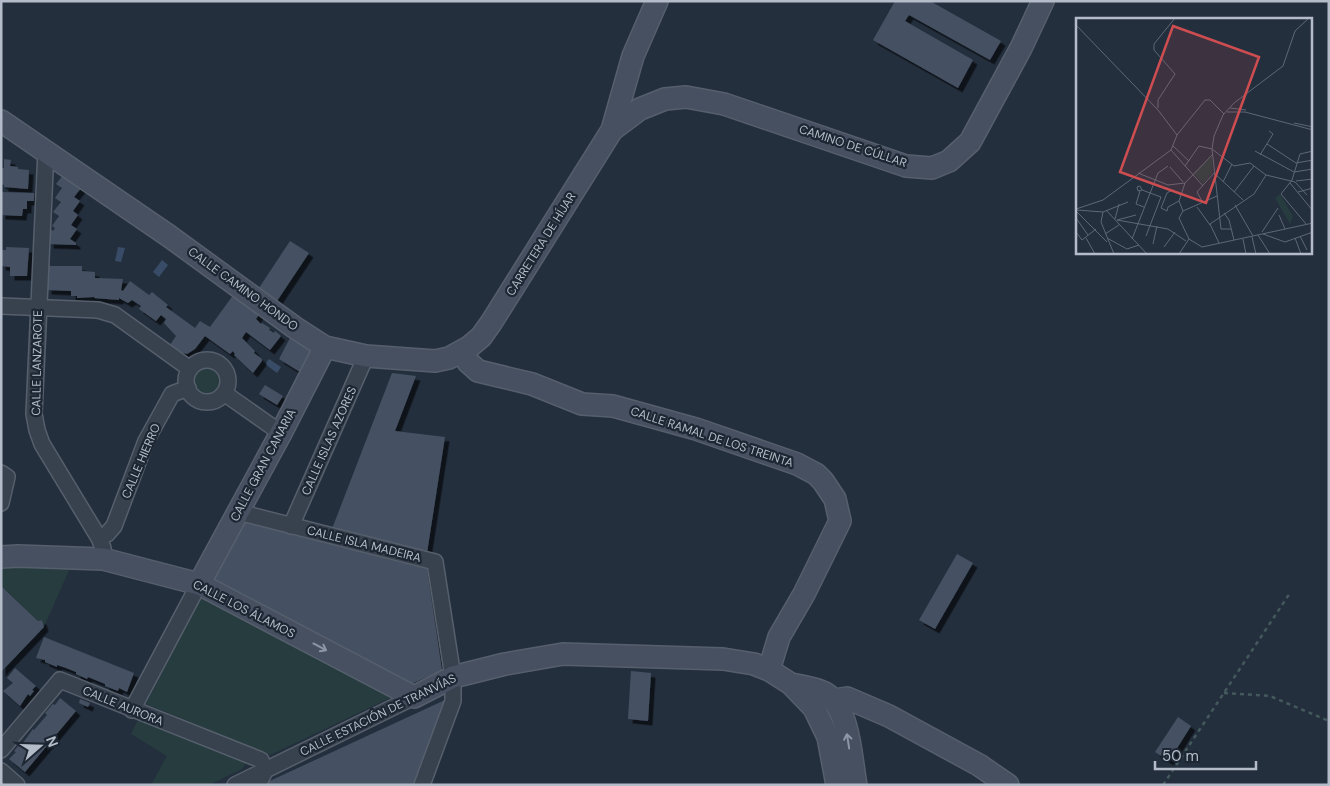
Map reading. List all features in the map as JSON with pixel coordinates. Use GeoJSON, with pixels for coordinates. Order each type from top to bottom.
{"type":"FeatureCollection","features":[{"type":"Feature","properties":{"kind":"street"},"geometry":{"type":"LineString","coordinates":[[612,130],[633,56],[657,1]]}},
{"type":"Feature","properties":{"kind":"street","name":"CAMINO DE CÚLLAR"},"geometry":{"type":"LineString","coordinates":[[612,130],[640,109],[665,99],[686,96],[724,104],[906,166],[932,168],[949,161],[970,142],[1021,48],[1043,1]]}},
{"type":"Feature","properties":{"kind":"street","name":"CALLE CAMINO HONDO"},"geometry":{"type":"LineString","coordinates":[[1,121],[170,236],[294,327],[325,347],[366,356],[435,361],[449,358],[462,351]]}},
{"type":"Feature","properties":{"kind":"street","name":"CARRETERA DE HÍJAR"},"geometry":{"type":"LineString","coordinates":[[462,351],[470,347],[481,337],[491,323],[612,130]]}},
{"type":"Feature","properties":{"kind":"street","name":"CALLE LANZAROTE"},"geometry":{"type":"LineString","coordinates":[[46,150],[34,414],[36,430],[101,549]]}},
{"type":"Feature","properties":{"kind":"street"},"geometry":{"type":"LineString","coordinates":[[1,306],[38,306],[98,310],[115,315],[190,369]]}},
{"type":"Feature","properties":{"kind":"street","name":"CALLE GRAN CANARIA"},"geometry":{"type":"LineString","coordinates":[[199,584],[281,433],[325,347]]}},
{"type":"Feature","properties":{"kind":"street","name":"CALLE RAMAL DE LOS TREINTA"},"geometry":{"type":"LineString","coordinates":[[462,351],[468,362],[478,371],[532,384],[582,404],[613,406],[696,429],[797,464],[816,474],[823,481],[835,499],[840,521],[804,594],[779,637],[769,670]]}},
{"type":"Feature","properties":{"kind":"street","name":"CALLE ISLAS AZORES"},"geometry":{"type":"LineString","coordinates":[[291,526],[366,356]]}},
{"type":"Feature","properties":{"kind":"street"},"geometry":{"type":"LineString","coordinates":[[202,361],[216,362],[222,366],[228,379],[224,393],[214,400],[202,401],[196,398],[188,388],[187,375],[190,369],[202,361]]}},
{"type":"Feature","properties":{"kind":"street","name":"CALLE HIERRO"},"geometry":{"type":"LineString","coordinates":[[101,549],[114,526],[146,441],[172,394],[188,388]]}},
{"type":"Feature","properties":{"kind":"street"},"geometry":{"type":"LineString","coordinates":[[224,393],[281,433]]}},
{"type":"Feature","properties":{"kind":"street"},"geometry":{"type":"LineString","coordinates":[[1,473],[7,477],[1,503]]}},
{"type":"Feature","properties":{"kind":"street","name":"CALLE ISLA MADEIRA"},"geometry":{"type":"LineString","coordinates":[[238,512],[436,562],[453,677]]}},
{"type":"Feature","properties":{"kind":"street","name":"CALLE LOS ÁLAMOS"},"geometry":{"type":"LineString","coordinates":[[1,557],[76,557],[101,549],[199,584],[414,697]]}},
{"type":"Feature","properties":{"kind":"street"},"geometry":{"type":"LineString","coordinates":[[132,710],[199,584]]}},
{"type":"Feature","properties":{"kind":"street","name":"CALLE ESTACIÓN DE TRANVÍAS"},"geometry":{"type":"LineString","coordinates":[[235,785],[453,677],[505,664],[564,654],[722,659],[754,664],[769,670],[791,684]]}},
{"type":"Feature","properties":{"kind":"street"},"geometry":{"type":"LineString","coordinates":[[422,785],[453,701],[453,677]]}},
{"type":"Feature","properties":{"kind":"street","name":"CALLE AURORA"},"geometry":{"type":"LineString","coordinates":[[1,750],[60,680],[261,760],[265,771]]}},
{"type":"Feature","properties":{"kind":"street"},"geometry":{"type":"LineString","coordinates":[[791,684],[825,693],[834,700],[845,720],[856,785]]}},
{"type":"Feature","properties":{"kind":"street"},"geometry":{"type":"LineString","coordinates":[[791,684],[814,708],[828,737]]}},
{"type":"Feature","properties":{"kind":"street"},"geometry":{"type":"LineString","coordinates":[[834,700],[847,698],[889,716],[979,765],[1008,785]]}},
{"type":"Feature","properties":{"kind":"street"},"geometry":{"type":"LineString","coordinates":[[834,700],[828,710],[828,737],[837,785]]}},
{"type":"Feature","properties":{"kind":"street"},"geometry":{"type":"LineString","coordinates":[[1,771],[16,785]]}},
{"type":"Feature","properties":{"kind":"street"},"geometry":{"type":"LineString","coordinates":[[258,785],[265,771]]}},
{"type":"Feature","properties":{"kind":"path"},"geometry":{"type":"LineString","coordinates":[[1163,785],[1290,593]]}},
{"type":"Feature","properties":{"kind":"path"},"geometry":{"type":"LineString","coordinates":[[1224,694],[1270,696],[1329,721]]}},
{"type":"Feature","properties":{"kind":"green space"},"geometry":{"type":"Polygon","coordinates":[[[207,369],[212,370],[218,376],[218,386],[212,392],[207,393],[202,392],[196,386],[195,381],[196,376],[202,370],[207,369]]]}},
{"type":"Feature","properties":{"kind":"green space"},"geometry":{"type":"Polygon","coordinates":[[[1,560],[70,568],[44,627],[42,620],[38,621],[1,586],[1,560]]]}},
{"type":"Feature","properties":{"kind":"green space"},"geometry":{"type":"Polygon","coordinates":[[[202,595],[394,696],[270,755],[146,704],[202,595]]]}},
{"type":"Feature","properties":{"kind":"green space"},"geometry":{"type":"Polygon","coordinates":[[[138,720],[246,763],[242,769],[209,785],[151,785],[167,756],[131,734],[138,720]]]}},
{"type":"Feature","properties":{"kind":"water"},"geometry":{"type":"Polygon","coordinates":[[[118,247],[125,248],[121,262],[115,261],[118,247]]]}},
{"type":"Feature","properties":{"kind":"water"},"geometry":{"type":"Polygon","coordinates":[[[162,260],[168,265],[159,277],[153,272],[162,260]]]}},
{"type":"Feature","properties":{"kind":"water"},"geometry":{"type":"Polygon","coordinates":[[[269,359],[281,367],[277,373],[265,364],[269,359]]]}},
{"type":"Feature","properties":{"kind":"building"},"geometry":{"type":"Polygon","coordinates":[[[895,1],[930,1],[1001,41],[990,60],[909,15],[905,21],[973,60],[958,88],[873,40],[895,1]]]}},
{"type":"Feature","properties":{"kind":"building"},"geometry":{"type":"Polygon","coordinates":[[[4,159],[11,160],[10,166],[29,170],[28,189],[4,187],[1,184],[1,168],[4,168],[4,159]]]}},
{"type":"Feature","properties":{"kind":"building"},"geometry":{"type":"Polygon","coordinates":[[[64,174],[82,187],[74,197],[80,201],[73,211],[78,215],[71,225],[77,229],[70,239],[76,245],[49,244],[50,229],[53,231],[55,228],[52,226],[59,216],[53,212],[61,202],[55,198],[62,188],[56,184],[64,174]]]}},
{"type":"Feature","properties":{"kind":"building"},"geometry":{"type":"Polygon","coordinates":[[[1,192],[34,193],[34,201],[27,201],[27,209],[23,209],[22,216],[1,215],[1,192]]]}},
{"type":"Feature","properties":{"kind":"building"},"geometry":{"type":"Polygon","coordinates":[[[290,241],[309,253],[277,301],[259,288],[290,241]]]}},
{"type":"Feature","properties":{"kind":"building"},"geometry":{"type":"Polygon","coordinates":[[[6,247],[29,248],[27,276],[10,276],[10,267],[1,266],[2,250],[6,250],[6,247]]]}},
{"type":"Feature","properties":{"kind":"building"},"geometry":{"type":"Polygon","coordinates":[[[48,266],[82,266],[82,271],[95,272],[95,278],[123,279],[121,290],[123,291],[130,281],[149,295],[152,292],[168,305],[166,307],[195,328],[200,321],[210,327],[234,294],[260,313],[256,319],[261,324],[281,336],[270,350],[246,332],[242,338],[255,351],[254,353],[262,359],[253,373],[234,355],[233,351],[230,354],[205,336],[195,349],[187,354],[183,353],[170,345],[176,336],[164,323],[166,319],[161,315],[156,321],[139,309],[141,306],[132,300],[128,303],[119,298],[119,300],[94,297],[77,298],[77,296],[71,296],[71,291],[47,290],[48,266]]]}},
{"type":"Feature","properties":{"kind":"building"},"geometry":{"type":"Polygon","coordinates":[[[291,336],[307,349],[308,347],[312,349],[300,372],[279,359],[291,336]]]}},
{"type":"Feature","properties":{"kind":"building"},"geometry":{"type":"Polygon","coordinates":[[[392,373],[416,376],[395,431],[445,437],[427,553],[332,529],[392,373]]]}},
{"type":"Feature","properties":{"kind":"building"},"geometry":{"type":"Polygon","coordinates":[[[265,385],[283,396],[277,405],[259,394],[265,385]]]}},
{"type":"Feature","properties":{"kind":"building"},"geometry":{"type":"Polygon","coordinates":[[[244,522],[427,569],[442,670],[409,685],[213,581],[244,522]]]}},
{"type":"Feature","properties":{"kind":"building"},"geometry":{"type":"Polygon","coordinates":[[[957,554],[973,563],[935,629],[919,620],[957,554]]]}},
{"type":"Feature","properties":{"kind":"building"},"geometry":{"type":"Polygon","coordinates":[[[1,586],[38,621],[42,620],[44,627],[1,672],[1,586]]]}},
{"type":"Feature","properties":{"kind":"building"},"geometry":{"type":"Polygon","coordinates":[[[44,637],[134,673],[127,692],[119,688],[118,691],[88,677],[87,679],[76,674],[76,672],[57,665],[57,667],[45,662],[45,660],[36,658],[44,637]]]}},
{"type":"Feature","properties":{"kind":"building"},"geometry":{"type":"Polygon","coordinates":[[[15,668],[36,686],[30,696],[28,694],[20,706],[3,691],[13,683],[7,678],[15,668]]]}},
{"type":"Feature","properties":{"kind":"building"},"geometry":{"type":"Polygon","coordinates":[[[631,671],[651,673],[648,721],[628,719],[631,671]]]}},
{"type":"Feature","properties":{"kind":"building"},"geometry":{"type":"Polygon","coordinates":[[[60,698],[76,711],[25,772],[9,759],[16,752],[14,751],[18,746],[20,747],[33,729],[47,715],[45,713],[60,698]]]}},
{"type":"Feature","properties":{"kind":"building"},"geometry":{"type":"Polygon","coordinates":[[[80,699],[90,703],[88,707],[79,703],[80,699]]]}},
{"type":"Feature","properties":{"kind":"building"},"geometry":{"type":"Polygon","coordinates":[[[445,700],[414,785],[261,785],[445,700]]]}},
{"type":"Feature","properties":{"kind":"building"},"geometry":{"type":"Polygon","coordinates":[[[1178,717],[1191,726],[1169,761],[1155,752],[1178,717]]]}}]}
